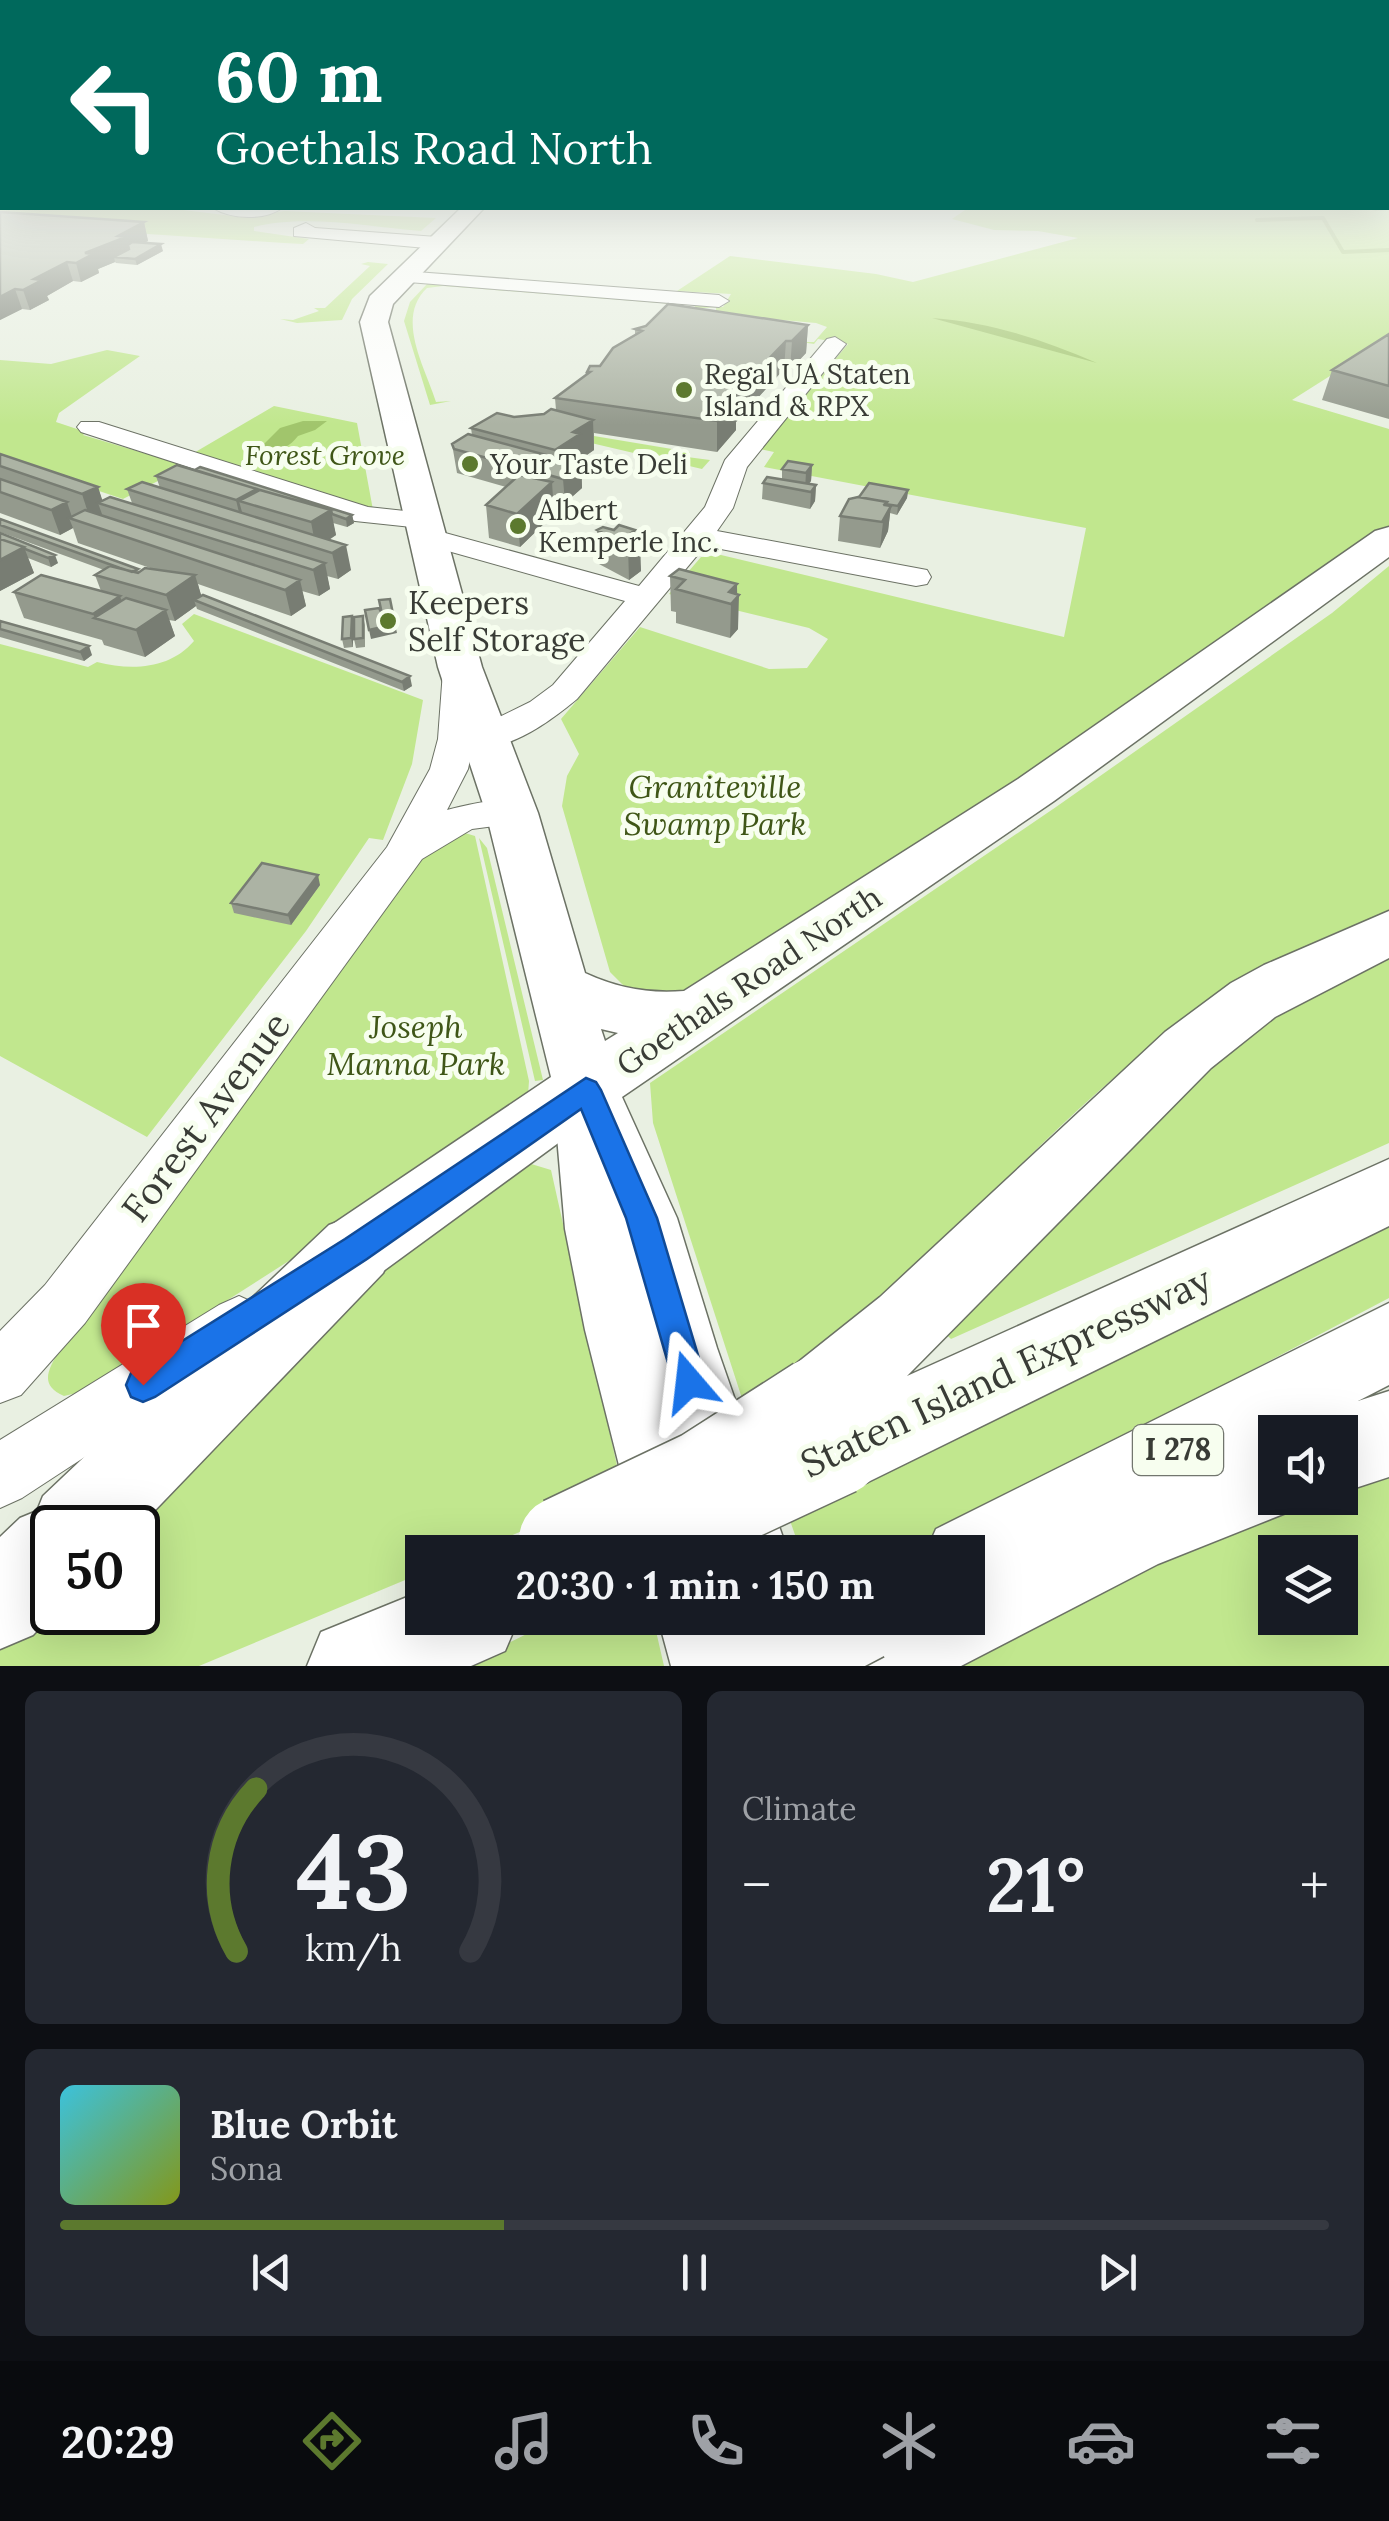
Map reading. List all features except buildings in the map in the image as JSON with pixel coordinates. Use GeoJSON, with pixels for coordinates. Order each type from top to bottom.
{"type":"FeatureCollection","features":[{"type":"Feature","properties":{"kind":"highway"},"geometry":{"type":"LineString","coordinates":[[828,1426],[908,1324],[1188,1050],[1286,980],[1389,932]]}},
{"type":"Feature","properties":{"kind":"highway"},"geometry":{"type":"LineString","coordinates":[[586,1090],[602,1229],[624,1330],[682,1535]]}},
{"type":"Feature","properties":{"kind":"highway","name":"Staten Island Expressway"},"geometry":{"type":"LineString","coordinates":[[602,1535],[828,1426],[1389,1191]]}},
{"type":"Feature","properties":{"kind":"highway"},"geometry":{"type":"LineString","coordinates":[[98,1505],[356,1249]]}},
{"type":"Feature","properties":{"kind":"highway","name":"I 278"},"geometry":{"type":"LineString","coordinates":[[985,1552],[1389,1342]]}},
{"type":"Feature","properties":{"kind":"highway"},"geometry":{"type":"LineString","coordinates":[[1358,1444],[1389,1434]]}},
{"type":"Feature","properties":{"kind":"highway"},"geometry":{"type":"LineString","coordinates":[[985,1597],[1131,1530],[1258,1481]]}},
{"type":"Feature","properties":{"kind":"highway"},"geometry":{"type":"LineString","coordinates":[[0,1602],[30,1572]]}},
{"type":"Feature","properties":{"kind":"highway"},"geometry":{"type":"LineString","coordinates":[[354,1666],[405,1635]]}},
{"type":"Feature","properties":{"kind":"highway"},"geometry":{"type":"LineString","coordinates":[[354,1666],[430,1635]]}},
{"type":"Feature","properties":{"kind":"highway"},"geometry":{"type":"LineString","coordinates":[[710,1635],[719,1666]]}},
{"type":"Feature","properties":{"kind":"highway"},"geometry":{"type":"LineString","coordinates":[[775,1666],[895,1635]]}},
{"type":"Feature","properties":{"kind":"main road","name":"Forest Avenue"},"geometry":{"type":"LineString","coordinates":[[410,270],[380,302],[374,322],[460,667]]}},
{"type":"Feature","properties":{"kind":"main road","name":"Goethals Road North"},"geometry":{"type":"LineString","coordinates":[[356,1249],[700,1013],[1036,790],[1389,540]]}},
{"type":"Feature","properties":{"kind":"main road"},"geometry":{"type":"LineString","coordinates":[[460,667],[512,813],[586,1090],[642,1218],[678,1348],[739,1535]]}},
{"type":"Feature","properties":{"kind":"main road"},"geometry":{"type":"LineString","coordinates":[[560,987],[624,1014],[668,1017],[700,1013]]}},
{"type":"Feature","properties":{"kind":"main road"},"geometry":{"type":"LineString","coordinates":[[768,1635],[775,1666]]}},
{"type":"Feature","properties":{"kind":"street"},"geometry":{"type":"LineString","coordinates":[[403,276],[719,301]]}},
{"type":"Feature","properties":{"kind":"street"},"geometry":{"type":"LineString","coordinates":[[486,738],[543,710],[565,692],[698,536],[719,508],[734,466],[835,344]]}},
{"type":"Feature","properties":{"kind":"street"},"geometry":{"type":"LineString","coordinates":[[90,427],[648,598]]}},
{"type":"Feature","properties":{"kind":"street"},"geometry":{"type":"LineString","coordinates":[[698,536],[916,577]]}},
{"type":"Feature","properties":{"kind":"street","name":"Forest Avenue"},"geometry":{"type":"LineString","coordinates":[[0,1374],[64,1304],[404,854],[449,768],[456,739],[460,667]]}},
{"type":"Feature","properties":{"kind":"street","name":"Forest Avenue"},"geometry":{"type":"LineString","coordinates":[[404,854],[439,827],[462,817],[512,813]]}},
{"type":"Feature","properties":{"kind":"street","name":"Goethals Road North"},"geometry":{"type":"LineString","coordinates":[[0,1476],[356,1249]]}},
{"type":"Feature","properties":{"kind":"green space"},"geometry":{"type":"Polygon","coordinates":[[[366,270],[382,270],[352,299],[342,320],[297,323],[280,319],[293,320],[319,311],[314,308],[325,308],[366,270]]]}},
{"type":"Feature","properties":{"kind":"green space","name":"Graniteville Swamp Park"},"geometry":{"type":"Polygon","coordinates":[[[709,270],[842,270],[913,282],[959,270],[1389,270],[1389,352],[1371,350],[1292,400],[1389,429],[1389,527],[698,1001],[629,1003],[623,985],[610,972],[562,806],[567,776],[579,754],[561,719],[640,627],[769,669],[807,668],[828,639],[809,628],[669,594],[701,557],[721,555],[1064,637],[1086,528],[764,467],[774,452],[760,449],[848,344],[818,339],[814,344],[801,342],[814,342],[827,327],[816,323],[716,314],[716,307],[693,309],[696,305],[723,307],[731,294],[677,291],[709,270]]]}},
{"type":"Feature","properties":{"kind":"green space"},"geometry":{"type":"Polygon","coordinates":[[[427,284],[679,303],[676,308],[673,304],[443,286],[427,288],[413,314],[415,343],[436,402],[451,401],[430,405],[404,321],[410,302],[427,284]]]}},
{"type":"Feature","properties":{"kind":"green space"},"geometry":{"type":"Polygon","coordinates":[[[107,350],[140,356],[59,413],[56,422],[86,432],[83,435],[187,466],[123,499],[0,458],[0,360],[51,364],[107,350]]]}},
{"type":"Feature","properties":{"kind":"green space","name":"Forest Grove"},"geometry":{"type":"Polygon","coordinates":[[[274,406],[357,423],[373,510],[192,454],[274,406]]]}},
{"type":"Feature","properties":{"kind":"green space"},"geometry":{"type":"Polygon","coordinates":[[[564,431],[690,452],[687,457],[710,460],[702,469],[557,435],[564,431]]]}},
{"type":"Feature","properties":{"kind":"green space"},"geometry":{"type":"Polygon","coordinates":[[[1389,566],[1389,913],[1293,952],[1206,1005],[1126,1068],[1049,1137],[827,1353],[748,1417],[653,1123],[650,1083],[1056,807],[1332,613],[1389,566]]]}},
{"type":"Feature","properties":{"kind":"green space"},"geometry":{"type":"Polygon","coordinates":[[[194,614],[423,700],[412,764],[383,840],[369,838],[306,931],[147,1137],[0,1056],[0,644],[88,667],[97,662],[150,665],[174,657],[194,641],[182,624],[194,614]]]}},
{"type":"Feature","properties":{"kind":"green space","name":"Joseph Manna Park"},"geometry":{"type":"Polygon","coordinates":[[[465,833],[475,836],[529,1081],[527,1109],[85,1391],[64,1396],[56,1392],[48,1376],[59,1351],[427,847],[465,833]]]}},
{"type":"Feature","properties":{"kind":"green space"},"geometry":{"type":"Polygon","coordinates":[[[479,838],[487,848],[543,1080],[535,1081],[479,838]]]}},
{"type":"Feature","properties":{"kind":"green space"},"geometry":{"type":"Polygon","coordinates":[[[1389,944],[1389,1143],[951,1339],[934,1323],[1285,997],[1389,944]]]}},
{"type":"Feature","properties":{"kind":"green space"},"geometry":{"type":"Polygon","coordinates":[[[528,1163],[551,1170],[622,1488],[513,1535],[405,1535],[405,1580],[199,1666],[0,1666],[0,1632],[30,1620],[30,1635],[160,1635],[160,1505],[127,1505],[410,1245],[528,1163]]]}},
{"type":"Feature","properties":{"kind":"green space"},"geometry":{"type":"Polygon","coordinates":[[[1389,1227],[1389,1298],[938,1535],[795,1535],[787,1512],[1389,1227]]]}},
{"type":"Feature","properties":{"kind":"green space"},"geometry":{"type":"Polygon","coordinates":[[[1389,1472],[1389,1666],[914,1666],[1258,1506],[1258,1515],[1358,1515],[1358,1478],[1389,1472]]]}},
{"type":"Feature","properties":{"kind":"green space"},"geometry":{"type":"Polygon","coordinates":[[[525,1635],[657,1635],[664,1666],[462,1666],[525,1635]]]}},
{"type":"Feature","properties":{"kind":"shaded area"},"geometry":{"type":"Polygon","coordinates":[[[932,318],[1016,333],[1097,363],[932,318]]]}},
{"type":"Feature","properties":{"kind":"shaded area"},"geometry":{"type":"Polygon","coordinates":[[[303,421],[327,421],[280,449],[258,450],[280,428],[303,421]]]}},
{"type":"Feature","properties":{"kind":"place","name":"Regal UA Staten Island & RPX"},"geometry":{"type":"Point","coordinates":[684,390]}},
{"type":"Feature","properties":{"kind":"place","name":"Your Taste Deli"},"geometry":{"type":"Point","coordinates":[470,464]}},
{"type":"Feature","properties":{"kind":"place","name":"Albert Kemperle Inc."},"geometry":{"type":"Point","coordinates":[518,526]}},
{"type":"Feature","properties":{"kind":"place","name":"Keepers Self Storage"},"geometry":{"type":"Point","coordinates":[388,621]}},
{"type":"Feature","properties":{"kind":"route"},"geometry":{"type":"LineString","coordinates":[[143,1385],[356,1249],[586,1090],[642,1218],[689,1382]]}}]}
